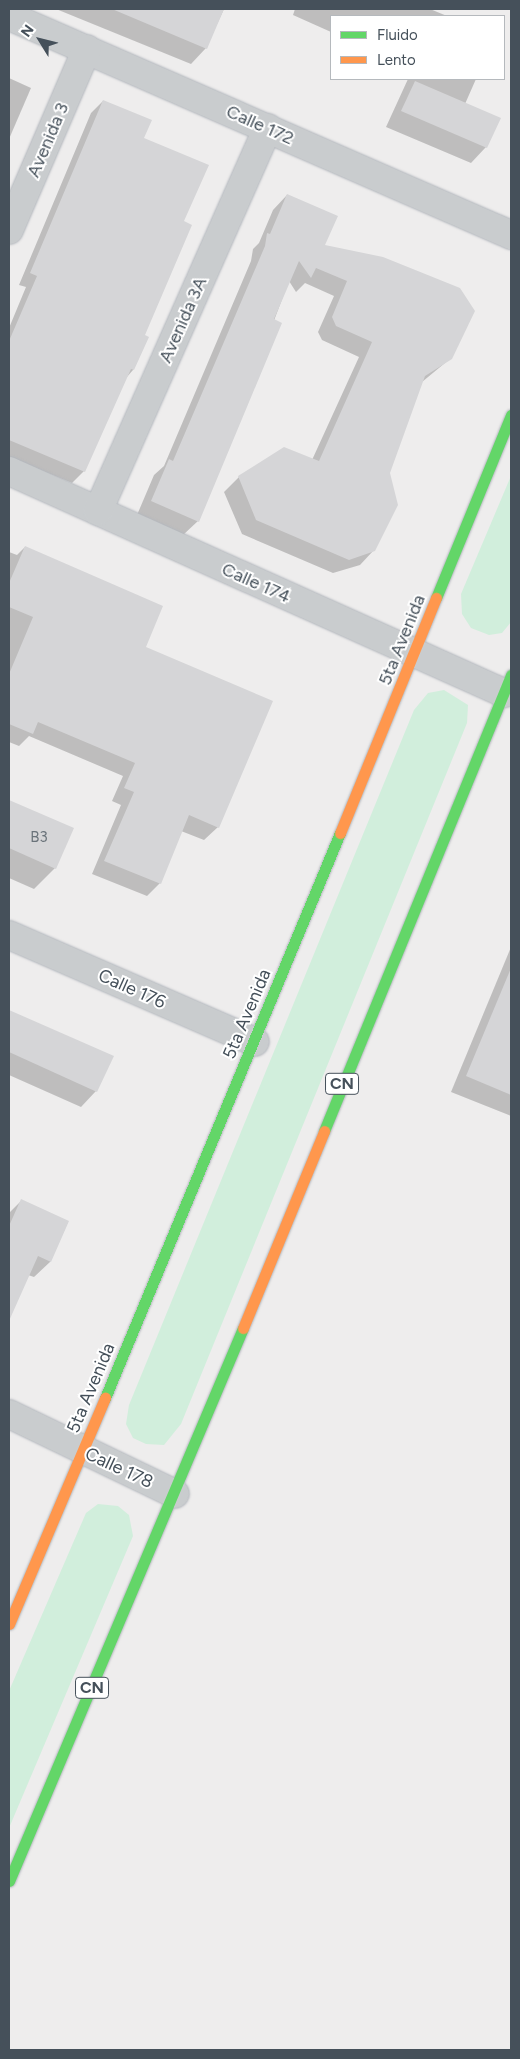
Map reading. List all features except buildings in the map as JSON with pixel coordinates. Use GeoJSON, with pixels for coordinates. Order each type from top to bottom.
{"type":"FeatureCollection","features":[{"type":"Feature","properties":{"kind":"highway","name":"5ta Avenida"},"geometry":{"type":"LineString","coordinates":[[9,1624],[84,1451],[255,1042],[511,415]]}},
{"type":"Feature","properties":{"kind":"highway","name":"CN"},"geometry":{"type":"LineString","coordinates":[[9,1881],[175,1494],[508,684]]}},
{"type":"Feature","properties":{"kind":"street","name":"Calle 172"},"geometry":{"type":"LineString","coordinates":[[9,16],[511,235]]}},
{"type":"Feature","properties":{"kind":"street","name":"Avenida 3"},"geometry":{"type":"LineString","coordinates":[[9,230],[87,49]]}},
{"type":"Feature","properties":{"kind":"street","name":"Avenida 3A"},"geometry":{"type":"LineString","coordinates":[[98,511],[268,128]]}},
{"type":"Feature","properties":{"kind":"street","name":"Calle 174"},"geometry":{"type":"LineString","coordinates":[[9,471],[414,655],[508,684]]}},
{"type":"Feature","properties":{"kind":"street","name":"Calle 176"},"geometry":{"type":"LineString","coordinates":[[9,935],[255,1042]]}},
{"type":"Feature","properties":{"kind":"street","name":"Calle 178"},"geometry":{"type":"LineString","coordinates":[[9,1414],[175,1494]]}},
{"type":"Feature","properties":{"kind":"green space"},"geometry":{"type":"Polygon","coordinates":[[[511,476],[511,622],[502,633],[489,635],[471,628],[462,614],[461,594],[511,476]]]}},
{"type":"Feature","properties":{"kind":"green space"},"geometry":{"type":"Polygon","coordinates":[[[444,690],[468,705],[467,723],[181,1424],[164,1445],[146,1444],[133,1438],[126,1424],[129,1405],[414,710],[428,693],[444,690]]]}},
{"type":"Feature","properties":{"kind":"green space"},"geometry":{"type":"Polygon","coordinates":[[[98,1504],[118,1506],[129,1515],[133,1536],[9,1828],[9,1691],[86,1513],[98,1504]]]}},
{"type":"Feature","properties":{"kind":"traffic: fast"},"geometry":{"type":"LineString","coordinates":[[436,598],[511,415]]}},
{"type":"Feature","properties":{"kind":"traffic: fast"},"geometry":{"type":"LineString","coordinates":[[324,1131],[511,675]]}},
{"type":"Feature","properties":{"kind":"traffic: fast"},"geometry":{"type":"LineString","coordinates":[[105,1398],[340,833]]}},
{"type":"Feature","properties":{"kind":"traffic: fast"},"geometry":{"type":"LineString","coordinates":[[9,1881],[243,1328]]}},
{"type":"Feature","properties":{"kind":"traffic: slow"},"geometry":{"type":"LineString","coordinates":[[340,833],[436,598]]}},
{"type":"Feature","properties":{"kind":"traffic: slow"},"geometry":{"type":"LineString","coordinates":[[243,1328],[324,1131]]}},
{"type":"Feature","properties":{"kind":"traffic: slow"},"geometry":{"type":"LineString","coordinates":[[9,1624],[105,1398]]}}]}
